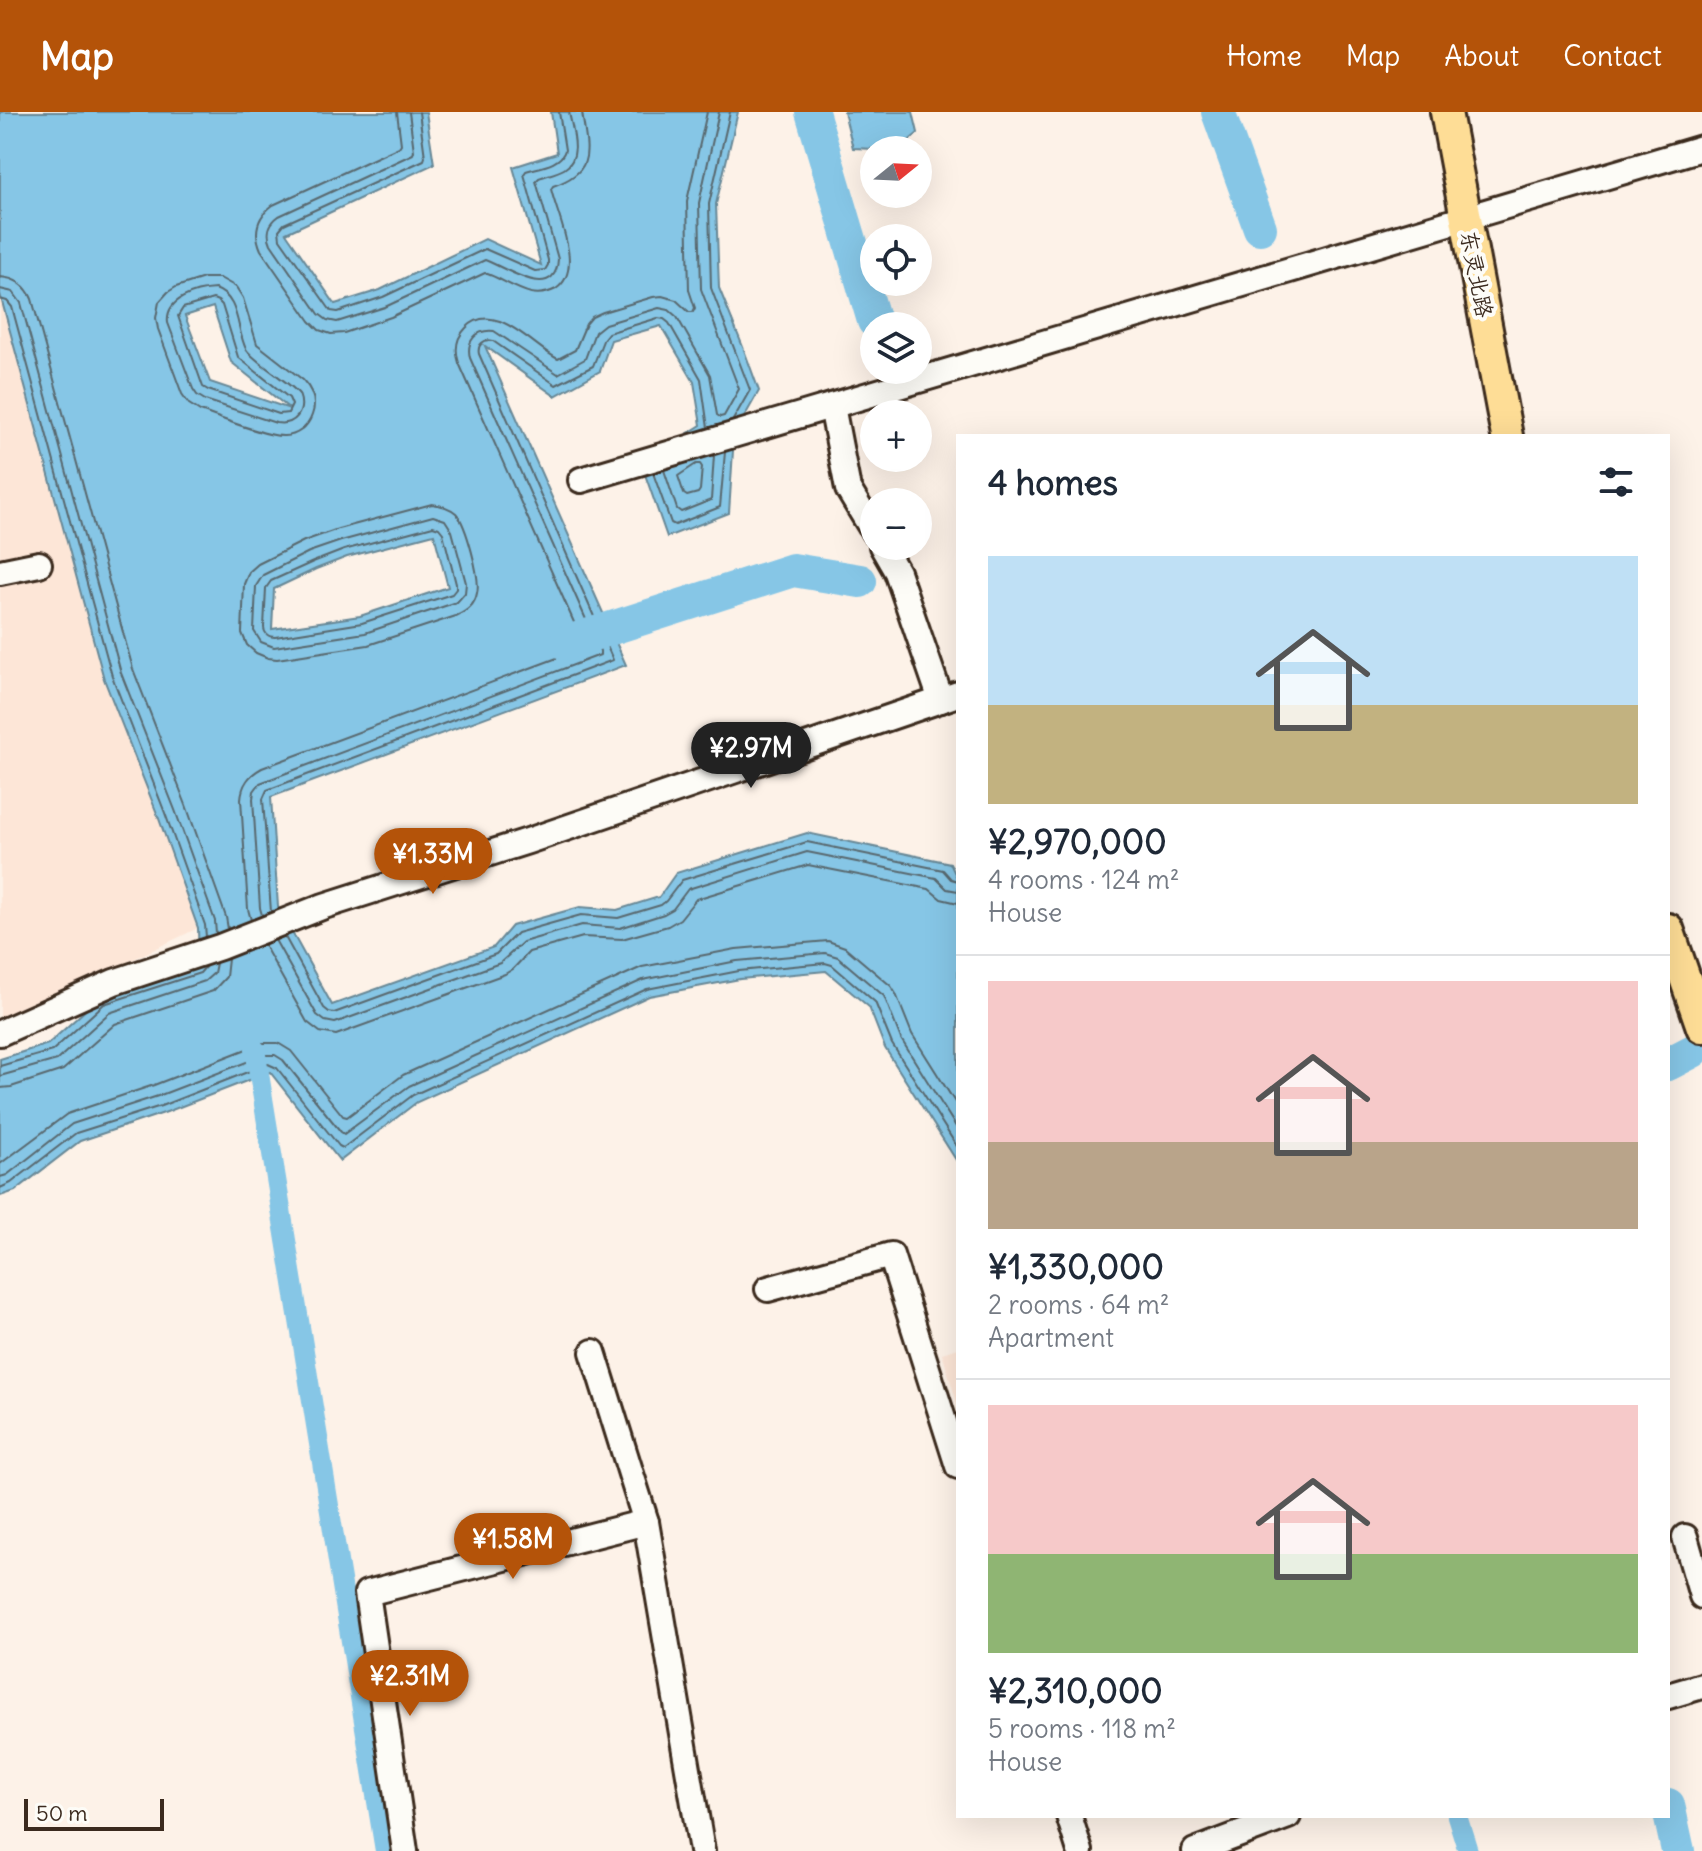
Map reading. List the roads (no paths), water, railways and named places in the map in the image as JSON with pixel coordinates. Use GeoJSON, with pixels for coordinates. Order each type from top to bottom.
{"type":"FeatureCollection","features":[{"type":"Feature","properties":{"kind":"main road","name":"东灵北路"},"geometry":{"type":"LineString","coordinates":[[1446,112],[1507,434]]}},
{"type":"Feature","properties":{"kind":"main road"},"geometry":{"type":"LineString","coordinates":[[1670,935],[1702,1027]]}},
{"type":"Feature","properties":{"kind":"street"},"geometry":{"type":"LineString","coordinates":[[581,480],[1702,148]]}},
{"type":"Feature","properties":{"kind":"street"},"geometry":{"type":"LineString","coordinates":[[832,406],[848,489],[860,509]]}},
{"type":"Feature","properties":{"kind":"street"},"geometry":{"type":"LineString","coordinates":[[0,1033],[114,982],[220,947],[324,906],[528,841],[949,697],[890,560]]}},
{"type":"Feature","properties":{"kind":"street"},"geometry":{"type":"LineString","coordinates":[[0,572],[39,564]]}},
{"type":"Feature","properties":{"kind":"street"},"geometry":{"type":"LineString","coordinates":[[768,1289],[891,1255],[956,1460]]}},
{"type":"Feature","properties":{"kind":"street"},"geometry":{"type":"LineString","coordinates":[[593,1352],[646,1522],[702,1851]]}},
{"type":"Feature","properties":{"kind":"street"},"geometry":{"type":"LineString","coordinates":[[405,1851],[367,1593],[646,1522]]}},
{"type":"Feature","properties":{"kind":"street"},"geometry":{"type":"LineString","coordinates":[[1685,1537],[1702,1596]]}},
{"type":"Feature","properties":{"kind":"street"},"geometry":{"type":"LineString","coordinates":[[1670,1695],[1702,1686]]}},
{"type":"Feature","properties":{"kind":"street"},"geometry":{"type":"LineString","coordinates":[[1070,1818],[1080,1851]]}},
{"type":"Feature","properties":{"kind":"street"},"geometry":{"type":"LineString","coordinates":[[1195,1851],[1283,1818]]}},
{"type":"Feature","properties":{"kind":"water"},"geometry":{"type":"Polygon","coordinates":[[[0,112],[426,112],[434,164],[286,233],[335,304],[380,290],[485,239],[541,265],[513,167],[557,153],[551,112],[738,112],[716,204],[719,288],[759,391],[734,435],[729,513],[667,537],[641,463],[701,425],[694,382],[661,326],[611,340],[600,371],[555,396],[485,346],[626,665],[271,797],[278,907],[332,1005],[494,947],[512,926],[580,907],[617,910],[659,897],[676,873],[807,833],[950,863],[956,876],[956,1160],[885,1048],[869,1007],[826,971],[740,979],[649,996],[417,1102],[340,1161],[270,1072],[80,1141],[15,1191],[0,1196],[0,1059],[48,1044],[100,997],[199,965],[198,928],[104,679],[0,294],[0,112]],[[213,307],[185,316],[210,382],[290,409],[231,362],[213,307]],[[434,534],[347,557],[274,589],[272,629],[360,616],[448,587],[434,534]]]}},
{"type":"Feature","properties":{"kind":"water"},"geometry":{"type":"Polygon","coordinates":[[[844,112],[913,112],[918,133],[914,136],[860,136],[860,148],[853,148],[844,112]]]}},
{"type":"Feature","properties":{"kind":"waterway"},"geometry":{"type":"LineString","coordinates":[[812,112],[871,312]]}},
{"type":"Feature","properties":{"kind":"waterway"},"geometry":{"type":"LineString","coordinates":[[1218,112],[1260,228]]}},
{"type":"Feature","properties":{"kind":"waterway"},"geometry":{"type":"LineString","coordinates":[[565,643],[793,570],[860,581]]}},
{"type":"Feature","properties":{"kind":"waterway"},"geometry":{"type":"LineString","coordinates":[[255,1049],[385,1851]]}},
{"type":"Feature","properties":{"kind":"waterway"},"geometry":{"type":"LineString","coordinates":[[1670,1063],[1693,1051]]}},
{"type":"Feature","properties":{"kind":"waterway"},"geometry":{"type":"LineString","coordinates":[[1670,1814],[1678,1851]]}},
{"type":"Feature","properties":{"kind":"waterway"},"geometry":{"type":"LineString","coordinates":[[1458,1818],[1468,1851]]}}]}
